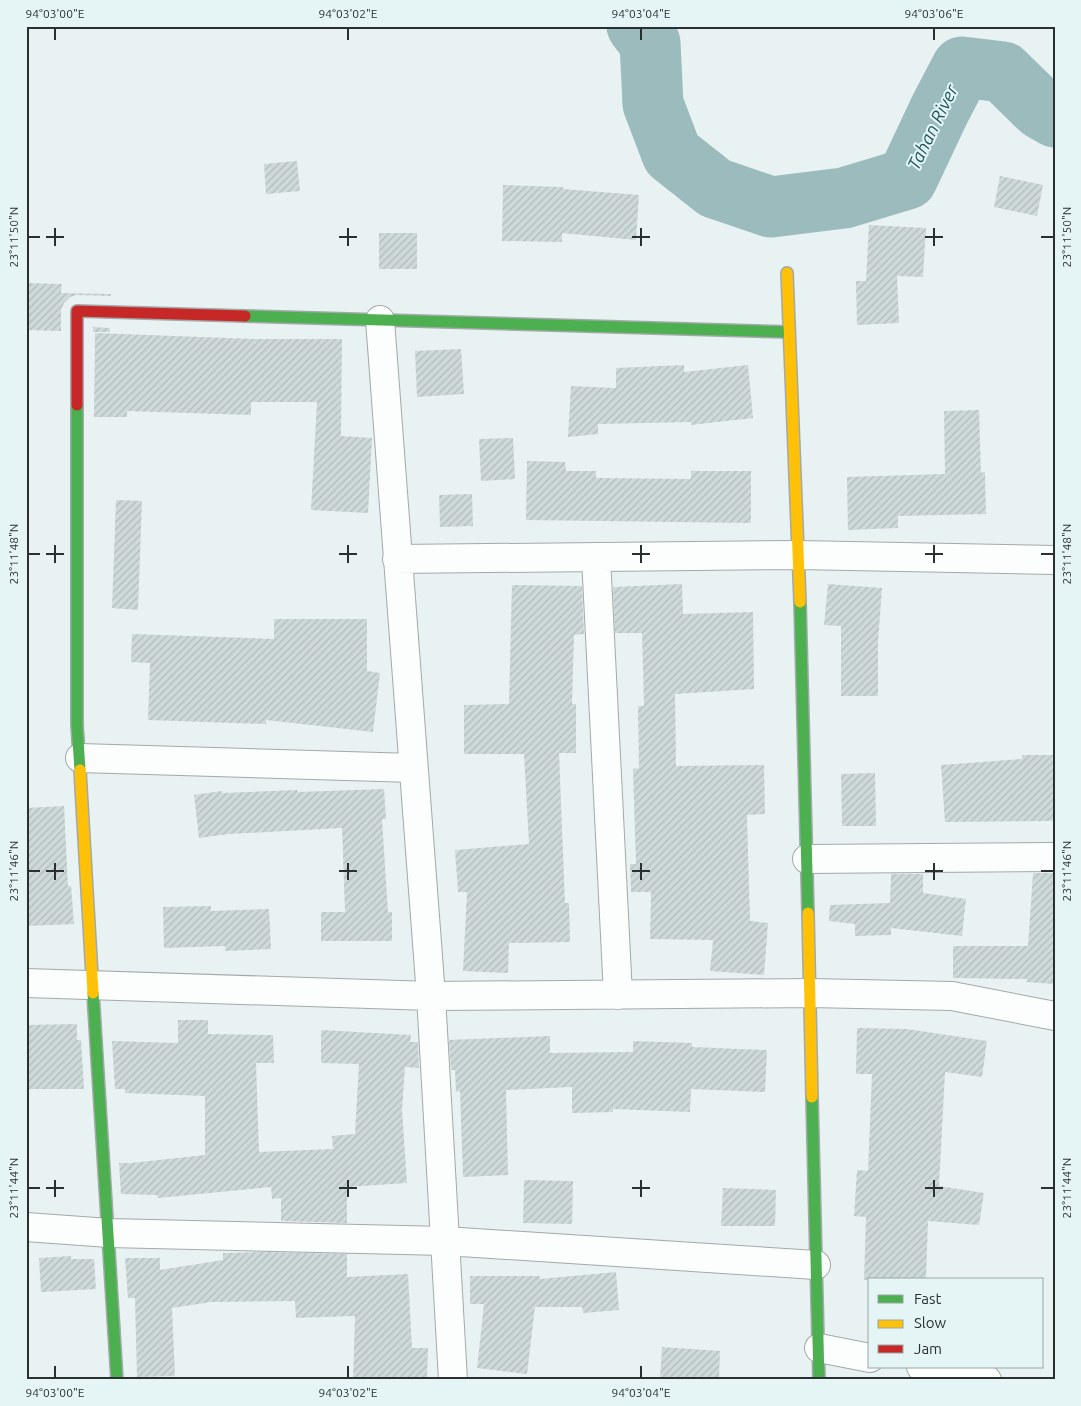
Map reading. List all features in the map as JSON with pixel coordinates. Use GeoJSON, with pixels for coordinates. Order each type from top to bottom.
{"type":"FeatureCollection","features":[{"type":"Feature","properties":{"kind":"street"},"geometry":{"type":"LineString","coordinates":[[787,273],[803,685],[819,1380]]}},
{"type":"Feature","properties":{"kind":"street"},"geometry":{"type":"LineString","coordinates":[[117,1380],[78,725],[78,311],[789,332]]}},
{"type":"Feature","properties":{"kind":"street"},"geometry":{"type":"LineString","coordinates":[[380,320],[431,996],[453,1380]]}},
{"type":"Feature","properties":{"kind":"street"},"geometry":{"type":"LineString","coordinates":[[397,559],[798,555],[1055,560]]}},
{"type":"Feature","properties":{"kind":"street"},"geometry":{"type":"LineString","coordinates":[[596,557],[618,995]]}},
{"type":"Feature","properties":{"kind":"street"},"geometry":{"type":"LineString","coordinates":[[80,758],[414,768]]}},
{"type":"Feature","properties":{"kind":"street"},"geometry":{"type":"LineString","coordinates":[[807,859],[1055,857]]}},
{"type":"Feature","properties":{"kind":"street"},"geometry":{"type":"LineString","coordinates":[[26,983],[431,996],[810,993],[952,996],[1055,1016]]}},
{"type":"Feature","properties":{"kind":"street"},"geometry":{"type":"LineString","coordinates":[[26,1227],[109,1233],[445,1241],[816,1265]]}},
{"type":"Feature","properties":{"kind":"street"},"geometry":{"type":"LineString","coordinates":[[819,1348],[868,1358]]}},
{"type":"Feature","properties":{"kind":"street"},"geometry":{"type":"LineString","coordinates":[[926,1368],[987,1380]]}},
{"type":"Feature","properties":{"kind":"building"},"geometry":{"type":"Polygon","coordinates":[[[297,161],[300,191],[266,194],[264,164],[297,161]]]}},
{"type":"Feature","properties":{"kind":"building"},"geometry":{"type":"Polygon","coordinates":[[[1000,176],[1043,185],[1037,216],[994,207],[1000,176]]]}},
{"type":"Feature","properties":{"kind":"building"},"geometry":{"type":"Polygon","coordinates":[[[503,185],[563,187],[563,189],[639,195],[636,240],[562,233],[562,242],[502,241],[503,185]]]}},
{"type":"Feature","properties":{"kind":"building"},"geometry":{"type":"Polygon","coordinates":[[[869,225],[926,228],[923,277],[897,276],[899,323],[857,325],[856,281],[866,281],[869,225]]]}},
{"type":"Feature","properties":{"kind":"building"},"geometry":{"type":"Polygon","coordinates":[[[379,233],[417,233],[417,269],[379,269],[379,233]]]}},
{"type":"Feature","properties":{"kind":"building"},"geometry":{"type":"Polygon","coordinates":[[[26,283],[62,284],[61,293],[111,294],[111,296],[77,295],[70,297],[64,303],[61,310],[61,331],[26,330],[26,283]]]}},
{"type":"Feature","properties":{"kind":"building"},"geometry":{"type":"Polygon","coordinates":[[[93,327],[110,328],[110,332],[93,332],[93,327]]]}},
{"type":"Feature","properties":{"kind":"building"},"geometry":{"type":"Polygon","coordinates":[[[95,333],[254,339],[342,339],[341,436],[372,438],[368,513],[311,510],[317,402],[251,402],[251,415],[127,411],[127,417],[94,417],[95,333]]]}},
{"type":"Feature","properties":{"kind":"building"},"geometry":{"type":"Polygon","coordinates":[[[461,349],[464,394],[417,397],[415,351],[461,349]]]}},
{"type":"Feature","properties":{"kind":"building"},"geometry":{"type":"Polygon","coordinates":[[[684,365],[684,372],[748,365],[753,418],[691,425],[691,422],[598,424],[598,434],[568,437],[571,386],[616,388],[616,368],[684,365]]]}},
{"type":"Feature","properties":{"kind":"building"},"geometry":{"type":"Polygon","coordinates":[[[979,410],[981,473],[985,472],[986,514],[898,516],[898,528],[848,530],[847,477],[945,474],[944,411],[979,410]]]}},
{"type":"Feature","properties":{"kind":"building"},"geometry":{"type":"Polygon","coordinates":[[[513,438],[515,479],[481,481],[479,439],[513,438]]]}},
{"type":"Feature","properties":{"kind":"building"},"geometry":{"type":"Polygon","coordinates":[[[527,461],[565,462],[566,471],[596,471],[596,478],[691,479],[691,471],[751,471],[751,523],[526,520],[527,461]]]}},
{"type":"Feature","properties":{"kind":"building"},"geometry":{"type":"Polygon","coordinates":[[[472,494],[473,526],[440,527],[439,495],[472,494]]]}},
{"type":"Feature","properties":{"kind":"building"},"geometry":{"type":"Polygon","coordinates":[[[116,500],[142,501],[138,610],[112,608],[116,500]]]}},
{"type":"Feature","properties":{"kind":"building"},"geometry":{"type":"Polygon","coordinates":[[[682,584],[683,614],[753,612],[754,689],[675,694],[676,766],[764,765],[765,814],[747,815],[750,921],[768,923],[764,975],[710,971],[713,940],[650,939],[651,892],[631,892],[630,864],[636,864],[633,769],[639,768],[638,706],[644,706],[642,633],[615,633],[613,587],[682,584]]]}},
{"type":"Feature","properties":{"kind":"building"},"geometry":{"type":"Polygon","coordinates":[[[828,584],[882,588],[878,642],[878,696],[841,696],[841,626],[824,625],[828,584]]]}},
{"type":"Feature","properties":{"kind":"building"},"geometry":{"type":"Polygon","coordinates":[[[512,585],[582,586],[584,634],[574,635],[572,704],[576,704],[576,753],[559,753],[565,903],[569,903],[570,942],[509,943],[508,973],[463,971],[467,892],[458,892],[455,850],[529,844],[524,754],[464,754],[464,705],[509,704],[512,585]]]}},
{"type":"Feature","properties":{"kind":"building"},"geometry":{"type":"Polygon","coordinates":[[[274,619],[367,619],[367,671],[380,673],[373,732],[266,720],[266,724],[148,720],[150,663],[131,662],[132,634],[274,639],[274,619]]]}},
{"type":"Feature","properties":{"kind":"building"},"geometry":{"type":"Polygon","coordinates":[[[1022,755],[1055,755],[1055,821],[945,822],[941,765],[1022,759],[1022,755]]]}},
{"type":"Feature","properties":{"kind":"building"},"geometry":{"type":"Polygon","coordinates":[[[875,773],[876,826],[842,826],[841,774],[875,773]]]}},
{"type":"Feature","properties":{"kind":"building"},"geometry":{"type":"Polygon","coordinates":[[[384,789],[386,819],[382,819],[388,912],[392,912],[392,941],[321,941],[321,912],[345,912],[342,828],[229,834],[199,838],[194,795],[221,791],[222,793],[384,789]]]}},
{"type":"Feature","properties":{"kind":"building"},"geometry":{"type":"Polygon","coordinates":[[[64,806],[68,886],[71,886],[74,924],[26,926],[26,808],[64,806]]]}},
{"type":"Feature","properties":{"kind":"building"},"geometry":{"type":"Polygon","coordinates":[[[1033,873],[1055,873],[1055,984],[1026,982],[1027,979],[953,978],[953,946],[1028,946],[1033,873]]]}},
{"type":"Feature","properties":{"kind":"building"},"geometry":{"type":"Polygon","coordinates":[[[891,874],[923,874],[923,893],[966,899],[962,936],[891,928],[891,935],[855,936],[855,924],[829,921],[830,905],[890,903],[891,874]]]}},
{"type":"Feature","properties":{"kind":"building"},"geometry":{"type":"Polygon","coordinates":[[[211,906],[211,911],[269,909],[271,949],[225,951],[225,946],[164,948],[163,907],[211,906]]]}},
{"type":"Feature","properties":{"kind":"building"},"geometry":{"type":"Polygon","coordinates":[[[178,1020],[208,1020],[208,1034],[273,1035],[274,1063],[256,1063],[259,1152],[333,1149],[332,1136],[355,1134],[359,1064],[321,1063],[321,1030],[411,1035],[410,1042],[418,1042],[419,1068],[405,1067],[402,1110],[407,1183],[347,1187],[347,1223],[281,1221],[281,1198],[272,1199],[271,1187],[158,1198],[157,1195],[121,1194],[119,1163],[205,1155],[205,1096],[125,1093],[125,1089],[115,1089],[112,1041],[178,1043],[178,1020]]]}},
{"type":"Feature","properties":{"kind":"building"},"geometry":{"type":"Polygon","coordinates":[[[77,1024],[77,1040],[81,1040],[84,1089],[26,1089],[26,1025],[77,1024]]]}},
{"type":"Feature","properties":{"kind":"building"},"geometry":{"type":"Polygon","coordinates":[[[857,1028],[907,1029],[987,1041],[982,1077],[945,1072],[939,1186],[984,1193],[979,1225],[928,1221],[926,1278],[868,1278],[868,1280],[864,1280],[866,1217],[854,1216],[857,1170],[868,1171],[872,1074],[856,1074],[857,1028]]]}},
{"type":"Feature","properties":{"kind":"building"},"geometry":{"type":"Polygon","coordinates":[[[550,1036],[550,1053],[633,1052],[633,1041],[692,1043],[692,1047],[767,1050],[765,1092],[691,1089],[690,1112],[613,1109],[613,1112],[572,1113],[572,1087],[506,1090],[508,1175],[463,1177],[460,1091],[456,1092],[455,1070],[451,1070],[449,1040],[550,1036]]]}},
{"type":"Feature","properties":{"kind":"building"},"geometry":{"type":"Polygon","coordinates":[[[524,1180],[573,1181],[572,1224],[523,1223],[524,1180]]]}},
{"type":"Feature","properties":{"kind":"building"},"geometry":{"type":"Polygon","coordinates":[[[723,1188],[776,1190],[775,1226],[721,1226],[723,1188]]]}},
{"type":"Feature","properties":{"kind":"building"},"geometry":{"type":"Polygon","coordinates":[[[223,1253],[347,1254],[347,1277],[408,1274],[412,1348],[428,1348],[427,1380],[353,1380],[355,1316],[296,1318],[295,1301],[211,1302],[172,1308],[175,1376],[137,1377],[135,1298],[128,1298],[125,1258],[160,1258],[160,1270],[223,1260],[223,1253]]]}},
{"type":"Feature","properties":{"kind":"building"},"geometry":{"type":"Polygon","coordinates":[[[71,1256],[71,1259],[94,1259],[96,1289],[41,1292],[39,1258],[71,1256]]]}},
{"type":"Feature","properties":{"kind":"building"},"geometry":{"type":"Polygon","coordinates":[[[616,1272],[619,1310],[583,1313],[582,1307],[535,1307],[527,1374],[477,1368],[484,1304],[470,1304],[470,1276],[540,1276],[540,1279],[616,1272]]]}},
{"type":"Feature","properties":{"kind":"building"},"geometry":{"type":"Polygon","coordinates":[[[662,1347],[720,1351],[719,1380],[660,1380],[662,1347]]]}},
{"type":"Feature","properties":{"kind":"waterway","name":"Tahan River"},"geometry":{"type":"LineString","coordinates":[[637,26],[650,43],[653,104],[672,154],[715,188],[771,207],[844,198],[907,179],[962,67],[1003,72],[1041,109],[1055,117]]}},
{"type":"Feature","properties":{"kind":"traffic: fast"},"geometry":{"type":"LineString","coordinates":[[245,316],[789,332]]}},
{"type":"Feature","properties":{"kind":"traffic: fast"},"geometry":{"type":"LineString","coordinates":[[77,405],[77,725],[80,770]]}},
{"type":"Feature","properties":{"kind":"traffic: fast"},"geometry":{"type":"LineString","coordinates":[[800,602],[808,913]]}},
{"type":"Feature","properties":{"kind":"traffic: fast"},"geometry":{"type":"LineString","coordinates":[[93,993],[117,1380]]}},
{"type":"Feature","properties":{"kind":"traffic: fast"},"geometry":{"type":"LineString","coordinates":[[812,1097],[819,1380]]}},
{"type":"Feature","properties":{"kind":"traffic: slow"},"geometry":{"type":"LineString","coordinates":[[787,273],[800,602]]}},
{"type":"Feature","properties":{"kind":"traffic: slow"},"geometry":{"type":"LineString","coordinates":[[80,770],[93,993]]}},
{"type":"Feature","properties":{"kind":"traffic: slow"},"geometry":{"type":"LineString","coordinates":[[808,913],[812,1097]]}},
{"type":"Feature","properties":{"kind":"traffic: jam"},"geometry":{"type":"LineString","coordinates":[[77,405],[77,311],[245,316]]}}]}
